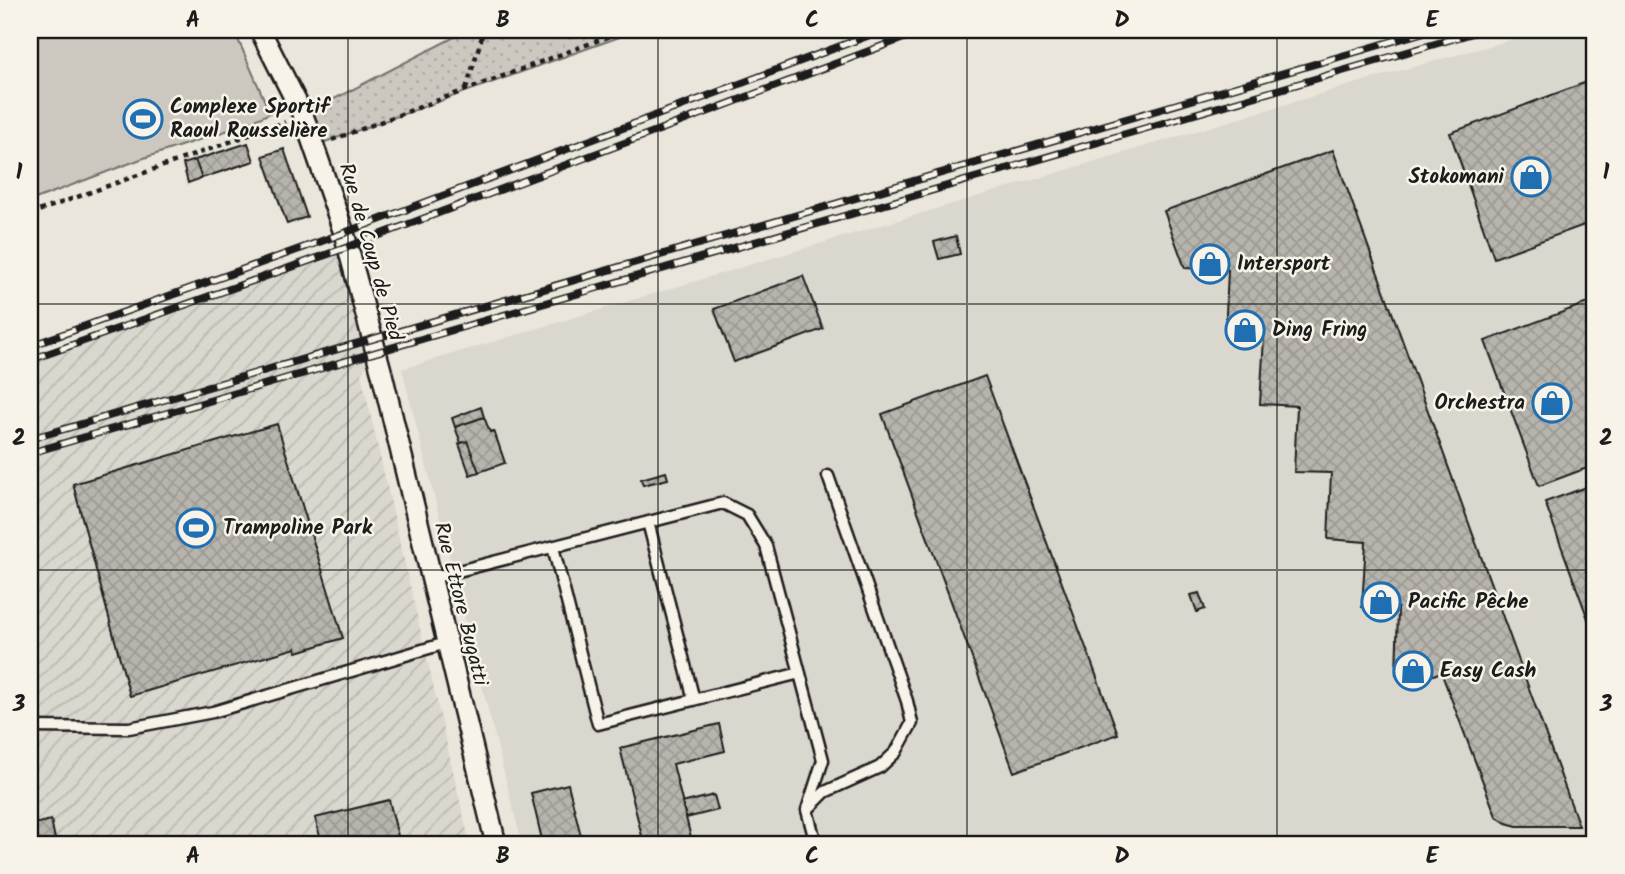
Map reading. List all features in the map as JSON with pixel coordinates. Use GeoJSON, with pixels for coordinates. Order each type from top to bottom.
{"type":"FeatureCollection","features":[{"type":"Feature","properties":{"kind":"street","name":"Rue de Coup de Pied"},"geometry":{"type":"LineString","coordinates":[[260,30],[303,115],[314,146],[344,233],[382,374]]}},
{"type":"Feature","properties":{"kind":"street","name":"Rue Ettore Bugatti"},"geometry":{"type":"LineString","coordinates":[[382,374],[496,844]]}},
{"type":"Feature","properties":{"kind":"lane"},"geometry":{"type":"LineString","coordinates":[[807,810],[825,792],[880,767],[896,752],[912,723],[907,701],[828,476]]}},
{"type":"Feature","properties":{"kind":"lane"},"geometry":{"type":"LineString","coordinates":[[430,578],[723,503],[747,515],[766,546],[823,760],[807,810],[816,844]]}},
{"type":"Feature","properties":{"kind":"lane"},"geometry":{"type":"LineString","coordinates":[[648,522],[694,700]]}},
{"type":"Feature","properties":{"kind":"lane"},"geometry":{"type":"LineString","coordinates":[[552,547],[598,724],[800,673]]}},
{"type":"Feature","properties":{"kind":"lane"},"geometry":{"type":"LineString","coordinates":[[30,727],[130,728],[213,712],[446,643]]}},
{"type":"Feature","properties":{"kind":"path"},"geometry":{"type":"LineString","coordinates":[[466,90],[484,30]]}},
{"type":"Feature","properties":{"kind":"path"},"geometry":{"type":"LineString","coordinates":[[314,146],[626,30]]}},
{"type":"Feature","properties":{"kind":"path"},"geometry":{"type":"LineString","coordinates":[[30,214],[303,115]]}},
{"type":"Feature","properties":{"kind":"shaded area","name":"Complexe Sportif Raoul Rousselière"},"geometry":{"type":"Polygon","coordinates":[[[30,30],[234,30],[270,113],[244,125],[141,159],[30,201],[30,30]]]}},
{"type":"Feature","properties":{"kind":"shaded area"},"geometry":{"type":"Polygon","coordinates":[[[468,30],[639,30],[314,146],[303,115],[468,30]]]}},
{"type":"Feature","properties":{"kind":"shaded area"},"geometry":{"type":"Polygon","coordinates":[[[1547,30],[1595,30],[1595,844],[522,844],[402,369],[1367,80],[1547,30]]]}},
{"type":"Feature","properties":{"kind":"shaded area"},"geometry":{"type":"Polygon","coordinates":[[[348,247],[375,352],[361,374],[470,844],[30,844],[30,363],[348,247]]]}},
{"type":"Feature","properties":{"kind":"building","name":"Stokomani"},"geometry":{"type":"Polygon","coordinates":[[[1595,79],[1595,221],[1494,258],[1450,133],[1595,79]]]}},
{"type":"Feature","properties":{"kind":"building"},"geometry":{"type":"Polygon","coordinates":[[[248,143],[254,161],[202,178],[195,160],[248,143]]]}},
{"type":"Feature","properties":{"kind":"building"},"geometry":{"type":"Polygon","coordinates":[[[284,149],[307,217],[287,224],[263,156],[284,149]]]}},
{"type":"Feature","properties":{"kind":"building"},"geometry":{"type":"Polygon","coordinates":[[[1333,150],[1579,826],[1517,826],[1496,816],[1441,672],[1431,676],[1396,675],[1398,608],[1362,607],[1366,542],[1328,539],[1331,473],[1294,472],[1297,406],[1260,404],[1264,338],[1225,336],[1228,270],[1185,268],[1164,211],[1333,150]]]}},
{"type":"Feature","properties":{"kind":"building"},"geometry":{"type":"Polygon","coordinates":[[[195,160],[202,178],[188,183],[183,164],[195,160]]]}},
{"type":"Feature","properties":{"kind":"building"},"geometry":{"type":"Polygon","coordinates":[[[956,236],[960,254],[939,259],[934,242],[956,236]]]}},
{"type":"Feature","properties":{"kind":"building"},"geometry":{"type":"Polygon","coordinates":[[[803,276],[823,329],[734,362],[714,309],[803,276]]]}},
{"type":"Feature","properties":{"kind":"building","name":"Orchestra"},"geometry":{"type":"Polygon","coordinates":[[[1595,300],[1595,465],[1539,486],[1485,341],[1595,300]]]}},
{"type":"Feature","properties":{"kind":"building"},"geometry":{"type":"Polygon","coordinates":[[[985,376],[1118,734],[1014,772],[882,414],[985,376]]]}},
{"type":"Feature","properties":{"kind":"building"},"geometry":{"type":"Polygon","coordinates":[[[481,407],[484,417],[455,427],[452,418],[481,407]]]}},
{"type":"Feature","properties":{"kind":"building"},"geometry":{"type":"Polygon","coordinates":[[[484,417],[490,432],[494,431],[505,463],[479,472],[467,441],[461,443],[455,427],[484,417]]]}},
{"type":"Feature","properties":{"kind":"building","name":"Trampoline Park"},"geometry":{"type":"Polygon","coordinates":[[[277,424],[343,638],[297,652],[296,648],[130,696],[73,484],[277,424]]]}},
{"type":"Feature","properties":{"kind":"building"},"geometry":{"type":"Polygon","coordinates":[[[467,441],[479,472],[470,475],[459,444],[467,441]]]}},
{"type":"Feature","properties":{"kind":"building"},"geometry":{"type":"Polygon","coordinates":[[[666,472],[668,479],[643,485],[641,479],[666,472]]]}},
{"type":"Feature","properties":{"kind":"building"},"geometry":{"type":"Polygon","coordinates":[[[1595,484],[1595,638],[1545,502],[1595,484]]]}},
{"type":"Feature","properties":{"kind":"building"},"geometry":{"type":"Polygon","coordinates":[[[1199,593],[1205,609],[1197,612],[1191,595],[1199,593]]]}},
{"type":"Feature","properties":{"kind":"building"},"geometry":{"type":"Polygon","coordinates":[[[719,724],[725,751],[673,764],[692,842],[701,840],[702,844],[644,844],[620,748],[719,724]]]}},
{"type":"Feature","properties":{"kind":"building"},"geometry":{"type":"Polygon","coordinates":[[[568,784],[583,844],[543,844],[531,793],[568,784]]]}},
{"type":"Feature","properties":{"kind":"building"},"geometry":{"type":"Polygon","coordinates":[[[714,795],[718,810],[686,818],[682,803],[714,795]]]}},
{"type":"Feature","properties":{"kind":"building"},"geometry":{"type":"Polygon","coordinates":[[[389,800],[400,844],[322,844],[315,818],[389,800]]]}},
{"type":"Feature","properties":{"kind":"building"},"geometry":{"type":"Polygon","coordinates":[[[51,820],[56,844],[30,844],[30,825],[51,820]]]}},
{"type":"Feature","properties":{"kind":"railway"},"geometry":{"type":"LineString","coordinates":[[30,346],[344,233],[883,30]]}},
{"type":"Feature","properties":{"kind":"railway"},"geometry":{"type":"LineString","coordinates":[[30,360],[348,247],[925,30]]}},
{"type":"Feature","properties":{"kind":"railway"},"geometry":{"type":"LineString","coordinates":[[30,439],[1431,30]]}},
{"type":"Feature","properties":{"kind":"railway"},"geometry":{"type":"LineString","coordinates":[[30,453],[1483,30]]}},
{"type":"Feature","properties":{"kind":"place","name":"Complexe Sportif Raoul Rousselière"},"geometry":{"type":"Point","coordinates":[143,119]}},
{"type":"Feature","properties":{"kind":"place","name":"Stokomani"},"geometry":{"type":"Point","coordinates":[1531,177]}},
{"type":"Feature","properties":{"kind":"place","name":"Intersport"},"geometry":{"type":"Point","coordinates":[1210,264]}},
{"type":"Feature","properties":{"kind":"place","name":"Ding Fring"},"geometry":{"type":"Point","coordinates":[1245,330]}},
{"type":"Feature","properties":{"kind":"place","name":"Orchestra"},"geometry":{"type":"Point","coordinates":[1552,403]}},
{"type":"Feature","properties":{"kind":"place","name":"Trampoline Park"},"geometry":{"type":"Point","coordinates":[196,528]}},
{"type":"Feature","properties":{"kind":"place","name":"Pacific Pêche"},"geometry":{"type":"Point","coordinates":[1381,602]}},
{"type":"Feature","properties":{"kind":"place","name":"Easy Cash"},"geometry":{"type":"Point","coordinates":[1413,671]}}]}
